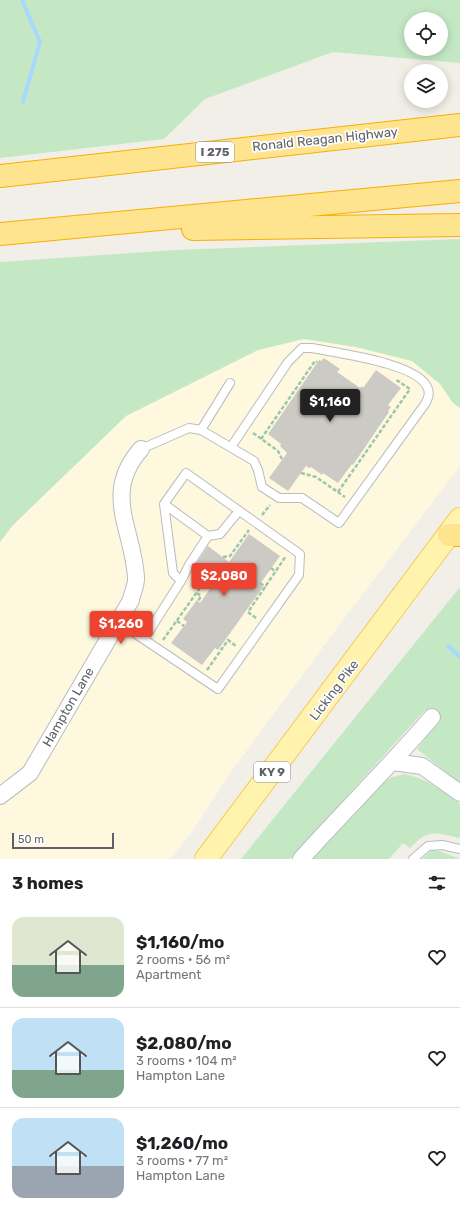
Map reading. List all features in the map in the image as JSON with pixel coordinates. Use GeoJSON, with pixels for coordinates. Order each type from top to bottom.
{"type":"FeatureCollection","features":[{"type":"Feature","properties":{"kind":"highway","name":"Ronald Reagan Highway"},"geometry":{"type":"LineString","coordinates":[[0,176],[460,126]]}},
{"type":"Feature","properties":{"kind":"highway"},"geometry":{"type":"LineString","coordinates":[[0,234],[460,191]]}},
{"type":"Feature","properties":{"kind":"highway"},"geometry":{"type":"LineString","coordinates":[[60,228],[230,229],[460,224]]}},
{"type":"Feature","properties":{"kind":"main road","name":"Licking Pike"},"geometry":{"type":"LineString","coordinates":[[206,859],[456,530]]}},
{"type":"Feature","properties":{"kind":"street","name":"Hampton Lane"},"geometry":{"type":"LineString","coordinates":[[0,796],[30,773],[130,600],[137,578],[122,507],[123,482],[129,462],[141,449]]}},
{"type":"Feature","properties":{"kind":"street"},"geometry":{"type":"LineString","coordinates":[[301,859],[356,799],[393,762],[432,717]]}},
{"type":"Feature","properties":{"kind":"street"},"geometry":{"type":"LineString","coordinates":[[393,762],[422,766],[460,793]]}},
{"type":"Feature","properties":{"kind":"lane"},"geometry":{"type":"LineString","coordinates":[[141,449],[189,428],[201,430],[254,462],[258,470],[262,487],[276,496],[288,499],[302,498],[339,523],[429,396],[428,388],[423,381],[403,367],[312,348],[302,348],[288,362],[231,447]]}},
{"type":"Feature","properties":{"kind":"lane"},"geometry":{"type":"LineString","coordinates":[[201,430],[230,383]]}},
{"type":"Feature","properties":{"kind":"lane"},"geometry":{"type":"LineString","coordinates":[[118,622],[218,689],[299,575],[300,554],[186,473],[164,504],[173,573],[181,581]]}},
{"type":"Feature","properties":{"kind":"lane"},"geometry":{"type":"LineString","coordinates":[[164,504],[208,536],[220,534],[239,511]]}},
{"type":"Feature","properties":{"kind":"lane"},"geometry":{"type":"LineString","coordinates":[[144,639],[208,536]]}},
{"type":"Feature","properties":{"kind":"lane"},"geometry":{"type":"LineString","coordinates":[[413,859],[428,846],[442,846],[460,849]]}},
{"type":"Feature","properties":{"kind":"path"},"geometry":{"type":"LineString","coordinates":[[261,439],[315,361],[317,362]]}},
{"type":"Feature","properties":{"kind":"path"},"geometry":{"type":"LineString","coordinates":[[338,492],[410,389],[394,378]]}},
{"type":"Feature","properties":{"kind":"path"},"geometry":{"type":"LineString","coordinates":[[244,427],[278,451],[282,459]]}},
{"type":"Feature","properties":{"kind":"path"},"geometry":{"type":"LineString","coordinates":[[301,473],[316,477],[354,503]]}},
{"type":"Feature","properties":{"kind":"path"},"geometry":{"type":"LineString","coordinates":[[256,524],[276,496]]}},
{"type":"Feature","properties":{"kind":"path"},"geometry":{"type":"LineString","coordinates":[[223,557],[230,556],[249,530],[255,534]]}},
{"type":"Feature","properties":{"kind":"path"},"geometry":{"type":"LineString","coordinates":[[252,624],[256,618],[247,612],[287,557],[280,552]]}},
{"type":"Feature","properties":{"kind":"path"},"geometry":{"type":"LineString","coordinates":[[271,568],[276,572]]}},
{"type":"Feature","properties":{"kind":"path"},"geometry":{"type":"LineString","coordinates":[[169,646],[162,641],[207,578]]}},
{"type":"Feature","properties":{"kind":"path"},"geometry":{"type":"LineString","coordinates":[[260,583],[266,587]]}},
{"type":"Feature","properties":{"kind":"path"},"geometry":{"type":"LineString","coordinates":[[197,593],[201,596],[198,601]]}},
{"type":"Feature","properties":{"kind":"path"},"geometry":{"type":"LineString","coordinates":[[177,621],[184,626]]}},
{"type":"Feature","properties":{"kind":"path"},"geometry":{"type":"LineString","coordinates":[[206,672],[228,640],[236,646],[240,640]]}},
{"type":"Feature","properties":{"kind":"shaded area"},"geometry":{"type":"Polygon","coordinates":[[[304,339],[355,347],[412,361],[440,384],[453,403],[460,408],[460,466],[340,624],[231,772],[190,835],[170,859],[0,859],[0,542],[13,525],[126,416],[258,350],[304,339]]]}},
{"type":"Feature","properties":{"kind":"green space"},"geometry":{"type":"Polygon","coordinates":[[[0,0],[460,0],[460,63],[333,52],[205,99],[164,139],[0,158],[0,0]]]}},
{"type":"Feature","properties":{"kind":"green space"},"geometry":{"type":"Polygon","coordinates":[[[460,239],[460,408],[453,403],[440,384],[412,361],[356,347],[304,339],[258,350],[126,416],[13,525],[0,542],[0,262],[176,250],[460,239]]]}},
{"type":"Feature","properties":{"kind":"green space"},"geometry":{"type":"Polygon","coordinates":[[[460,587],[460,783],[417,749],[439,721],[425,710],[290,859],[241,859],[460,587]]]}},
{"type":"Feature","properties":{"kind":"green space"},"geometry":{"type":"Polygon","coordinates":[[[404,774],[427,782],[440,789],[460,804],[460,838],[438,834],[428,835],[422,837],[410,848],[403,843],[389,859],[312,859],[371,793],[390,778],[404,774]]]}},
{"type":"Feature","properties":{"kind":"green space"},"geometry":{"type":"Polygon","coordinates":[[[432,850],[439,851],[460,859],[422,859],[432,850]]]}},
{"type":"Feature","properties":{"kind":"building"},"geometry":{"type":"Polygon","coordinates":[[[324,358],[340,369],[337,372],[360,388],[362,386],[363,388],[376,370],[401,388],[388,405],[391,407],[388,411],[389,412],[353,465],[352,464],[338,483],[323,473],[322,475],[311,467],[309,468],[306,466],[288,491],[269,478],[287,453],[280,446],[281,444],[268,434],[319,360],[321,361],[324,358]]]}},
{"type":"Feature","properties":{"kind":"building"},"geometry":{"type":"Polygon","coordinates":[[[249,534],[280,556],[260,584],[263,587],[218,650],[215,648],[202,665],[171,643],[187,622],[183,619],[197,600],[200,603],[214,583],[193,568],[208,546],[229,562],[249,534]]]}},
{"type":"Feature","properties":{"kind":"waterway"},"geometry":{"type":"LineString","coordinates":[[22,0],[40,42],[23,102]]}},
{"type":"Feature","properties":{"kind":"waterway"},"geometry":{"type":"LineString","coordinates":[[448,646],[460,657]]}}]}
